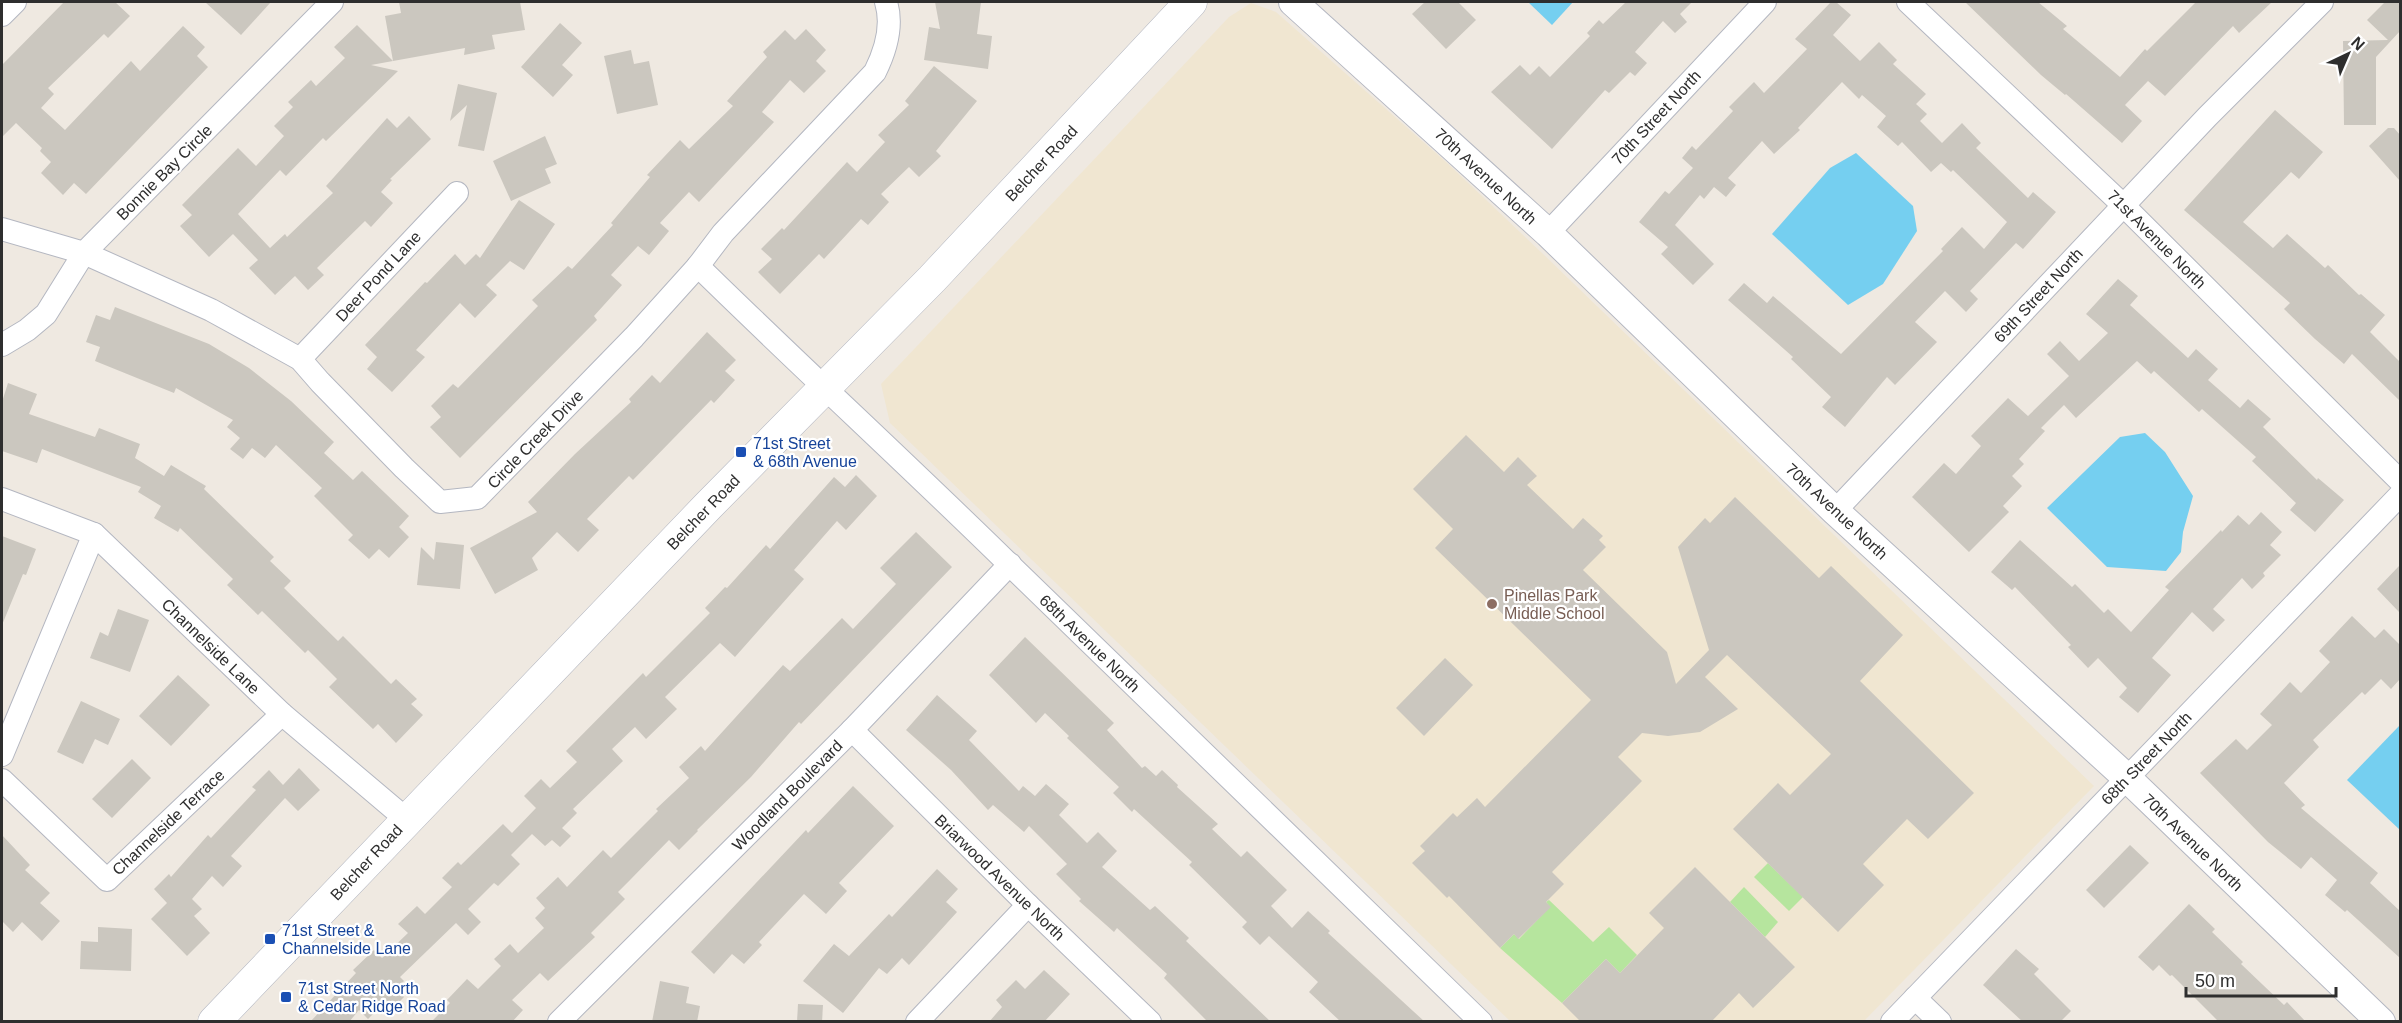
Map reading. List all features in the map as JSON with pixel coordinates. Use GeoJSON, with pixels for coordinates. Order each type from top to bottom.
{"type":"FeatureCollection","features":[{"type":"Feature","properties":{"kind":"main road","name":"Belcher Road"},"geometry":{"type":"LineString","coordinates":[[214,1022],[708,506],[933,279],[1191,2]]}},
{"type":"Feature","properties":{"kind":"street"},"geometry":{"type":"LineString","coordinates":[[2,15],[15,2]]}},
{"type":"Feature","properties":{"kind":"street","name":"Bonnie Bay Circle"},"geometry":{"type":"LineString","coordinates":[[2,345],[27,330],[46,314],[84,253],[332,2]]}},
{"type":"Feature","properties":{"kind":"street","name":"Circle Creek Drive"},"geometry":{"type":"LineString","coordinates":[[2,229],[84,253],[211,310],[300,359],[370,434],[440,502],[477,498],[634,337],[698,266],[723,233],[875,72],[884,54],[890,16],[885,2]]}},
{"type":"Feature","properties":{"kind":"street","name":"70th Avenue North"},"geometry":{"type":"LineString","coordinates":[[1293,2],[1548,233],[1835,511],[2127,778],[2381,1022]]}},
{"type":"Feature","properties":{"kind":"street","name":"70th Street North"},"geometry":{"type":"LineString","coordinates":[[1548,233],[1765,2]]}},
{"type":"Feature","properties":{"kind":"street","name":"71st Avenue North"},"geometry":{"type":"LineString","coordinates":[[1908,2],[2123,205],[2400,481]]}},
{"type":"Feature","properties":{"kind":"street","name":"69th Street North"},"geometry":{"type":"LineString","coordinates":[[1835,511],[2123,205],[2242,81],[2322,2]]}},
{"type":"Feature","properties":{"kind":"street","name":"Deer Pond Lane"},"geometry":{"type":"LineString","coordinates":[[300,359],[457,193]]}},
{"type":"Feature","properties":{"kind":"street","name":"68th Avenue North"},"geometry":{"type":"LineString","coordinates":[[698,266],[1010,564],[1481,1022]]}},
{"type":"Feature","properties":{"kind":"street","name":"68th Street North"},"geometry":{"type":"LineString","coordinates":[[1892,1022],[2400,495]]}},
{"type":"Feature","properties":{"kind":"street","name":"Channelside Lane"},"geometry":{"type":"LineString","coordinates":[[2,498],[94,534],[282,714],[406,819]]}},
{"type":"Feature","properties":{"kind":"street"},"geometry":{"type":"LineString","coordinates":[[2,755],[94,534]]}},
{"type":"Feature","properties":{"kind":"street","name":"Woodland Boulevard"},"geometry":{"type":"LineString","coordinates":[[571,1017],[852,730],[1010,564]]}},
{"type":"Feature","properties":{"kind":"street","name":"Channelside Terrace"},"geometry":{"type":"LineString","coordinates":[[2,780],[107,880],[282,714]]}},
{"type":"Feature","properties":{"kind":"street","name":"Briarwood Avenue North"},"geometry":{"type":"LineString","coordinates":[[852,730],[1149,1022]]}},
{"type":"Feature","properties":{"kind":"street"},"geometry":{"type":"LineString","coordinates":[[917,1022],[1028,905]]}},
{"type":"Feature","properties":{"kind":"street"},"geometry":{"type":"LineString","coordinates":[[1915,998],[1940,1022]]}},
{"type":"Feature","properties":{"kind":"shaded area","name":"Pinellas Park Middle School"},"geometry":{"type":"Polygon","coordinates":[[[1251,3],[1276,12],[1446,162],[2094,786],[1864,1021],[1510,1021],[890,423],[881,384],[1229,17],[1251,3]]]}},
{"type":"Feature","properties":{"kind":"green space"},"geometry":{"type":"Polygon","coordinates":[[[1768,863],[1803,897],[1789,911],[1754,877],[1768,863]]]}},
{"type":"Feature","properties":{"kind":"green space"},"geometry":{"type":"Polygon","coordinates":[[[1744,887],[1778,922],[1765,937],[1730,902],[1744,887]]]}},
{"type":"Feature","properties":{"kind":"green space"},"geometry":{"type":"Polygon","coordinates":[[[1549,900],[1593,942],[1609,927],[1637,955],[1620,973],[1606,959],[1562,1003],[1500,948],[1514,934],[1519,939],[1550,907],[1546,902],[1549,900]]]}},
{"type":"Feature","properties":{"kind":"water"},"geometry":{"type":"Polygon","coordinates":[[[1528,2],[1573,2],[1552,25],[1528,2]]]}},
{"type":"Feature","properties":{"kind":"water"},"geometry":{"type":"Polygon","coordinates":[[[1856,153],[1913,206],[1917,231],[1883,284],[1848,305],[1772,234],[1830,168],[1856,153]]]}},
{"type":"Feature","properties":{"kind":"water"},"geometry":{"type":"Polygon","coordinates":[[[2145,433],[2165,452],[2193,496],[2183,532],[2181,552],[2166,571],[2107,567],[2047,508],[2120,437],[2145,433]]]}},
{"type":"Feature","properties":{"kind":"water"},"geometry":{"type":"Polygon","coordinates":[[[2400,725],[2400,830],[2347,780],[2400,725]]]}},
{"type":"Feature","properties":{"kind":"building"},"geometry":{"type":"Polygon","coordinates":[[[64,2],[115,2],[130,16],[108,38],[104,34],[48,88],[54,94],[41,108],[65,130],[131,61],[140,71],[183,26],[205,47],[197,56],[208,67],[86,194],[74,183],[63,195],[41,173],[51,162],[40,151],[42,148],[16,123],[2,137],[2,65],[64,2]]]}},
{"type":"Feature","properties":{"kind":"building"},"geometry":{"type":"Polygon","coordinates":[[[205,2],[271,2],[241,35],[205,2]]]}},
{"type":"Feature","properties":{"kind":"building"},"geometry":{"type":"Polygon","coordinates":[[[399,2],[520,2],[525,30],[492,35],[495,49],[464,55],[465,48],[393,61],[385,16],[401,13],[399,2]]]}},
{"type":"Feature","properties":{"kind":"building"},"geometry":{"type":"Polygon","coordinates":[[[935,2],[981,2],[977,34],[992,36],[988,69],[924,60],[929,27],[940,29],[935,2]]]}},
{"type":"Feature","properties":{"kind":"building"},"geometry":{"type":"Polygon","coordinates":[[[1425,2],[1458,2],[1476,20],[1446,49],[1412,14],[1425,2]]]}},
{"type":"Feature","properties":{"kind":"building"},"geometry":{"type":"Polygon","coordinates":[[[1626,2],[1692,2],[1680,14],[1687,22],[1675,33],[1663,21],[1635,52],[1647,63],[1635,76],[1630,72],[1609,93],[1605,90],[1552,149],[1491,92],[1520,65],[1530,75],[1539,66],[1550,77],[1590,36],[1587,33],[1599,20],[1603,24],[1626,2]]]}},
{"type":"Feature","properties":{"kind":"building"},"geometry":{"type":"Polygon","coordinates":[[[1831,2],[1836,2],[1851,15],[1833,35],[1860,61],[1879,42],[1897,60],[1893,64],[1926,94],[1916,104],[1927,114],[1920,121],[1942,143],[1962,123],[1981,143],[1976,148],[2028,198],[2033,192],[2056,212],[2023,249],[2016,243],[1970,291],[1978,299],[1966,312],[1945,291],[1915,322],[1937,342],[1895,385],[1887,377],[1845,427],[1822,407],[1831,397],[1791,359],[1793,357],[1728,300],[1744,283],[1767,303],[1773,296],[1841,354],[1943,251],[1941,249],[1962,227],[1984,249],[2007,222],[1953,170],[1951,172],[1941,163],[1931,172],[1902,142],[1898,146],[1877,127],[1886,116],[1862,95],[1859,99],[1842,82],[1798,128],[1800,130],[1774,154],[1762,141],[1728,178],[1736,185],[1726,197],[1714,187],[1704,199],[1700,195],[1675,225],[1714,264],[1693,285],[1661,254],[1668,247],[1639,222],[1665,191],[1669,194],[1693,168],[1682,158],[1692,146],[1696,150],[1733,111],[1729,107],[1754,82],[1764,93],[1807,49],[1795,39],[1831,2]]]}},
{"type":"Feature","properties":{"kind":"building"},"geometry":{"type":"Polygon","coordinates":[[[1965,2],[2038,2],[2067,26],[2063,29],[2120,77],[2145,49],[2147,51],[2196,2],[2272,2],[2239,33],[2233,26],[2165,96],[2148,81],[2125,105],[2142,121],[2122,143],[2041,75],[1965,2]]]}},
{"type":"Feature","properties":{"kind":"building"},"geometry":{"type":"Polygon","coordinates":[[[2385,2],[2400,2],[2400,31],[2376,57],[2376,125],[2344,125],[2343,41],[2388,40],[2367,20],[2385,2]]]}},
{"type":"Feature","properties":{"kind":"building"},"geometry":{"type":"Polygon","coordinates":[[[560,23],[582,43],[562,65],[573,75],[553,97],[521,67],[560,23]]]}},
{"type":"Feature","properties":{"kind":"building"},"geometry":{"type":"Polygon","coordinates":[[[357,25],[393,61],[371,65],[398,71],[326,141],[323,138],[286,176],[280,170],[238,214],[270,248],[285,234],[287,237],[333,193],[326,186],[387,118],[397,128],[409,116],[431,139],[390,179],[392,180],[381,192],[393,203],[371,227],[365,221],[317,268],[324,275],[308,290],[295,276],[275,295],[249,268],[258,260],[233,234],[209,257],[180,226],[192,215],[182,205],[238,148],[256,166],[284,136],[274,126],[293,107],[288,102],[311,80],[316,86],[345,58],[334,47],[357,25]]]}},
{"type":"Feature","properties":{"kind":"building"},"geometry":{"type":"Polygon","coordinates":[[[806,29],[826,50],[816,61],[826,71],[804,93],[790,80],[762,112],[774,122],[699,202],[689,192],[660,223],[669,231],[649,255],[638,246],[611,275],[622,285],[594,316],[597,320],[460,458],[430,427],[441,417],[431,406],[453,384],[458,388],[538,306],[532,300],[568,266],[572,269],[613,225],[611,223],[650,177],[647,175],[680,140],[689,149],[733,106],[727,101],[767,57],[763,52],[785,30],[795,40],[806,29]]]}},
{"type":"Feature","properties":{"kind":"building"},"geometry":{"type":"Polygon","coordinates":[[[631,50],[634,64],[649,61],[658,105],[617,114],[604,56],[631,50]]]}},
{"type":"Feature","properties":{"kind":"building"},"geometry":{"type":"Polygon","coordinates":[[[934,66],[977,101],[936,151],[941,156],[919,177],[909,167],[881,194],[889,202],[868,225],[861,219],[824,259],[819,254],[780,294],[758,272],[772,259],[761,249],[782,228],[784,230],[847,162],[857,172],[885,142],[878,135],[909,105],[905,101],[934,66]]]}},
{"type":"Feature","properties":{"kind":"building"},"geometry":{"type":"Polygon","coordinates":[[[458,84],[497,93],[484,151],[458,146],[467,105],[450,121],[458,84]]]}},
{"type":"Feature","properties":{"kind":"building"},"geometry":{"type":"Polygon","coordinates":[[[2275,110],[2323,152],[2299,179],[2291,172],[2243,222],[2273,248],[2287,234],[2325,268],[2328,265],[2359,295],[2361,294],[2385,315],[2370,332],[2400,362],[2400,401],[2352,354],[2344,364],[2315,339],[2284,309],[2290,303],[2184,210],[2275,110]]]}},
{"type":"Feature","properties":{"kind":"building"},"geometry":{"type":"Polygon","coordinates":[[[2388,128],[2394,128],[2400,135],[2400,181],[2369,146],[2388,128]]]}},
{"type":"Feature","properties":{"kind":"building"},"geometry":{"type":"Polygon","coordinates":[[[545,136],[557,164],[545,169],[551,183],[511,201],[493,161],[545,136]]]}},
{"type":"Feature","properties":{"kind":"building"},"geometry":{"type":"Polygon","coordinates":[[[519,200],[555,224],[524,270],[510,261],[486,285],[497,295],[475,318],[460,303],[416,350],[425,357],[392,392],[367,369],[377,357],[365,345],[455,254],[465,265],[476,254],[480,258],[519,200]]]}},
{"type":"Feature","properties":{"kind":"building"},"geometry":{"type":"Polygon","coordinates":[[[2118,279],[2138,296],[2130,305],[2188,358],[2196,349],[2218,369],[2208,380],[2240,408],[2248,399],[2271,419],[2263,427],[2317,480],[2318,478],[2344,500],[2315,532],[2290,510],[2296,503],[2252,461],[2256,457],[2202,409],[2199,412],[2154,371],[2151,374],[2137,361],[2076,418],[2064,405],[2041,428],[2045,431],[2019,459],[2024,464],[2012,476],[2022,486],[2003,506],[2009,512],[1969,552],[1912,497],[1944,463],[1956,474],[1981,446],[1971,436],[2008,398],[2028,416],[2069,376],[2047,354],[2060,341],[2079,361],[2108,333],[2086,314],[2118,279]]]}},
{"type":"Feature","properties":{"kind":"building"},"geometry":{"type":"Polygon","coordinates":[[[115,307],[209,344],[249,368],[291,401],[334,442],[324,453],[353,480],[362,471],[409,516],[399,527],[409,537],[389,558],[379,549],[369,559],[348,540],[353,535],[314,496],[322,488],[276,445],[265,458],[252,448],[243,459],[230,449],[240,438],[227,427],[233,420],[176,388],[174,393],[95,361],[100,347],[86,342],[96,315],[110,320],[115,307]]]}},
{"type":"Feature","properties":{"kind":"building"},"geometry":{"type":"Polygon","coordinates":[[[707,332],[736,360],[725,371],[735,380],[714,403],[711,400],[633,480],[629,476],[587,519],[599,530],[578,552],[557,532],[532,558],[538,570],[495,594],[470,548],[537,512],[528,502],[631,402],[629,399],[652,375],[660,383],[707,332]]]}},
{"type":"Feature","properties":{"kind":"building"},"geometry":{"type":"Polygon","coordinates":[[[8,383],[37,394],[29,414],[95,437],[99,428],[140,444],[135,458],[164,476],[171,465],[206,486],[204,489],[274,557],[270,561],[291,581],[284,588],[338,641],[343,636],[391,684],[396,679],[417,699],[411,704],[423,715],[396,743],[378,724],[373,729],[329,687],[337,679],[308,650],[305,653],[262,611],[258,615],[227,585],[233,579],[180,528],[178,532],[154,518],[161,506],[138,492],[141,487],[42,449],[37,463],[2,451],[2,402],[8,383]]]}},
{"type":"Feature","properties":{"kind":"building"},"geometry":{"type":"Polygon","coordinates":[[[1466,435],[1504,472],[1518,457],[1537,476],[1527,485],[1573,529],[1583,518],[1603,536],[1599,540],[1606,547],[1583,570],[1667,652],[1676,684],[1709,650],[1678,547],[1705,518],[1710,523],[1735,497],[1819,578],[1831,566],[1903,635],[1860,681],[1974,793],[1928,839],[1907,819],[1863,864],[1884,885],[1838,932],[1733,829],[1778,783],[1790,795],[1831,754],[1727,655],[1705,677],[1738,709],[1700,732],[1668,736],[1642,733],[1618,757],[1642,781],[1552,872],[1564,884],[1546,902],[1551,907],[1518,939],[1514,934],[1500,948],[1449,896],[1447,898],[1412,863],[1425,851],[1420,846],[1453,813],[1457,817],[1477,798],[1485,807],[1591,700],[1435,548],[1453,529],[1413,489],[1466,435]]]}},
{"type":"Feature","properties":{"kind":"building"},"geometry":{"type":"Polygon","coordinates":[[[856,475],[877,496],[846,530],[837,521],[794,570],[804,579],[735,657],[720,643],[665,697],[677,709],[646,739],[635,727],[612,749],[623,761],[573,809],[577,813],[562,828],[571,836],[560,847],[552,840],[545,846],[532,834],[511,855],[520,864],[498,886],[494,883],[468,909],[481,922],[468,935],[456,923],[400,977],[404,981],[396,989],[404,997],[391,1010],[385,1002],[368,1019],[359,1010],[349,1022],[310,1022],[356,973],[353,970],[374,950],[382,958],[408,933],[398,924],[417,906],[425,914],[452,887],[442,878],[458,862],[461,865],[503,824],[512,833],[536,808],[524,796],[541,779],[550,788],[577,762],[566,751],[643,673],[646,677],[710,613],[705,608],[725,587],[727,588],[766,545],[770,549],[834,477],[845,487],[856,475]]]}},
{"type":"Feature","properties":{"kind":"building"},"geometry":{"type":"Polygon","coordinates":[[[2261,512],[2282,532],[2270,545],[2281,555],[2263,573],[2265,576],[2252,589],[2242,578],[2213,609],[2225,620],[2213,632],[2192,612],[2152,658],[2171,675],[2138,713],[2119,697],[2127,688],[2098,658],[2088,668],[2068,647],[2071,645],[2015,587],[2012,590],[1991,572],[2020,540],[2072,587],[2075,584],[2104,613],[2108,609],[2131,632],[2169,590],[2165,587],[2221,530],[2222,532],[2238,515],[2249,525],[2261,512]]]}},
{"type":"Feature","properties":{"kind":"building"},"geometry":{"type":"Polygon","coordinates":[[[916,532],[952,567],[801,724],[799,722],[751,777],[679,850],[669,840],[618,892],[625,899],[591,933],[595,937],[548,981],[540,973],[512,1000],[523,1010],[512,1022],[431,1022],[450,1003],[447,1000],[467,979],[478,989],[501,966],[494,959],[510,944],[518,953],[544,928],[535,918],[545,908],[536,898],[558,877],[567,887],[603,850],[611,858],[658,811],[656,809],[689,778],[679,767],[701,746],[705,751],[783,665],[790,671],[842,618],[853,629],[896,584],[880,568],[916,532]]]}},
{"type":"Feature","properties":{"kind":"building"},"geometry":{"type":"Polygon","coordinates":[[[2,536],[36,549],[2,625],[2,536]]]}},
{"type":"Feature","properties":{"kind":"building"},"geometry":{"type":"Polygon","coordinates":[[[436,542],[464,545],[460,589],[417,585],[421,547],[434,560],[436,542]]]}},
{"type":"Feature","properties":{"kind":"building"},"geometry":{"type":"Polygon","coordinates":[[[2400,565],[2400,613],[2377,589],[2400,565]]]}},
{"type":"Feature","properties":{"kind":"building"},"geometry":{"type":"Polygon","coordinates":[[[118,609],[149,620],[130,672],[90,658],[100,632],[108,636],[118,609]]]}},
{"type":"Feature","properties":{"kind":"building"},"geometry":{"type":"Polygon","coordinates":[[[2352,616],[2375,638],[2384,629],[2400,645],[2400,679],[2391,689],[2381,679],[2365,695],[2362,692],[2313,740],[2319,747],[2284,783],[2305,805],[2301,808],[2378,873],[2370,883],[2400,911],[2400,958],[2347,910],[2345,912],[2325,895],[2337,880],[2311,857],[2301,869],[2268,842],[2200,773],[2236,739],[2247,750],[2272,725],[2260,714],[2290,682],[2301,693],[2330,662],[2319,651],[2352,616]]]}},
{"type":"Feature","properties":{"kind":"building"},"geometry":{"type":"Polygon","coordinates":[[[1025,637],[1114,723],[1107,730],[1142,768],[1145,766],[1156,776],[1162,770],[1178,785],[1177,787],[1218,824],[1212,829],[1241,857],[1247,851],[1287,890],[1271,906],[1292,928],[1308,911],[1330,931],[1328,933],[1425,1022],[1341,1022],[1309,992],[1318,982],[1269,936],[1260,945],[1242,927],[1247,922],[1189,865],[1192,862],[1134,809],[1132,812],[1113,793],[1119,787],[1067,738],[1069,736],[1045,713],[1036,723],[989,675],[1025,637]]]}},
{"type":"Feature","properties":{"kind":"building"},"geometry":{"type":"Polygon","coordinates":[[[1445,658],[1473,685],[1424,736],[1396,708],[1445,658]]]}},
{"type":"Feature","properties":{"kind":"building"},"geometry":{"type":"Polygon","coordinates":[[[178,675],[210,705],[171,746],[139,716],[178,675]]]}},
{"type":"Feature","properties":{"kind":"building"},"geometry":{"type":"Polygon","coordinates":[[[937,695],[977,731],[969,740],[1019,791],[1023,786],[1035,796],[1046,784],[1069,804],[1059,815],[1087,843],[1098,832],[1117,851],[1102,867],[1150,910],[1155,906],[1189,938],[1186,941],[1271,1022],[1208,1022],[1164,978],[1167,974],[1117,928],[1114,932],[1079,901],[1081,899],[1056,874],[1067,864],[1029,826],[1024,832],[993,805],[988,810],[951,770],[906,730],[937,695]]]}},
{"type":"Feature","properties":{"kind":"building"},"geometry":{"type":"Polygon","coordinates":[[[81,701],[120,719],[108,745],[95,739],[83,764],[57,752],[81,701]]]}},
{"type":"Feature","properties":{"kind":"building"},"geometry":{"type":"Polygon","coordinates":[[[132,759],[151,778],[112,818],[92,799],[132,759]]]}},
{"type":"Feature","properties":{"kind":"building"},"geometry":{"type":"Polygon","coordinates":[[[299,768],[320,790],[298,811],[285,798],[231,856],[242,866],[223,887],[212,876],[192,899],[202,909],[194,916],[210,933],[187,956],[151,919],[167,903],[154,889],[169,874],[171,877],[208,835],[211,838],[256,790],[252,787],[269,770],[283,785],[299,768]]]}},
{"type":"Feature","properties":{"kind":"building"},"geometry":{"type":"Polygon","coordinates":[[[853,786],[894,826],[839,883],[847,891],[826,914],[804,894],[759,942],[762,945],[744,964],[732,954],[714,974],[691,952],[806,830],[808,833],[853,786]]]}},
{"type":"Feature","properties":{"kind":"building"},"geometry":{"type":"Polygon","coordinates":[[[2,835],[30,865],[25,870],[50,893],[40,903],[60,921],[42,941],[22,922],[13,932],[2,921],[2,835]]]}},
{"type":"Feature","properties":{"kind":"building"},"geometry":{"type":"Polygon","coordinates":[[[2130,845],[2149,863],[2104,908],[2086,890],[2130,845]]]}},
{"type":"Feature","properties":{"kind":"building"},"geometry":{"type":"Polygon","coordinates":[[[1695,867],[1795,967],[1753,1008],[1739,993],[1711,1022],[1581,1022],[1562,1003],[1606,959],[1620,973],[1664,928],[1649,913],[1695,867]]]}},
{"type":"Feature","properties":{"kind":"building"},"geometry":{"type":"Polygon","coordinates":[[[937,869],[958,889],[946,902],[957,912],[909,965],[902,958],[887,974],[879,968],[843,1013],[803,981],[834,944],[849,956],[889,914],[892,917],[937,869]]]}},
{"type":"Feature","properties":{"kind":"building"},"geometry":{"type":"Polygon","coordinates":[[[2189,904],[2215,929],[2212,932],[2243,962],[2241,964],[2284,1005],[2287,1002],[2306,1022],[2219,1022],[2172,975],[2170,976],[2159,965],[2153,971],[2138,957],[2189,904]]]}},
{"type":"Feature","properties":{"kind":"building"},"geometry":{"type":"Polygon","coordinates":[[[98,927],[132,929],[131,971],[80,969],[81,941],[98,942],[98,927]]]}},
{"type":"Feature","properties":{"kind":"building"},"geometry":{"type":"Polygon","coordinates":[[[2016,949],[2039,969],[2034,974],[2071,1011],[2060,1022],[2023,1022],[1983,985],[2016,949]]]}},
{"type":"Feature","properties":{"kind":"building"},"geometry":{"type":"Polygon","coordinates":[[[1044,970],[1070,994],[1044,1022],[989,1022],[1002,1007],[996,1000],[1016,980],[1025,989],[1044,970]]]}},
{"type":"Feature","properties":{"kind":"building"},"geometry":{"type":"Polygon","coordinates":[[[660,981],[689,987],[686,1003],[700,1006],[697,1022],[652,1022],[660,981]]]}},
{"type":"Feature","properties":{"kind":"building"},"geometry":{"type":"Polygon","coordinates":[[[798,1004],[823,1005],[822,1022],[797,1022],[798,1004]]]}},
{"type":"Feature","properties":{"kind":"place","name":"71st Street & 68th Avenue"},"geometry":{"type":"Point","coordinates":[741,452]}},
{"type":"Feature","properties":{"kind":"place","name":"Pinellas Park Middle School"},"geometry":{"type":"Point","coordinates":[1492,604]}},
{"type":"Feature","properties":{"kind":"place","name":"71st Street & Channelside Lane"},"geometry":{"type":"Point","coordinates":[270,939]}},
{"type":"Feature","properties":{"kind":"place","name":"71st Street North & Cedar Ridge Road"},"geometry":{"type":"Point","coordinates":[286,997]}}]}
